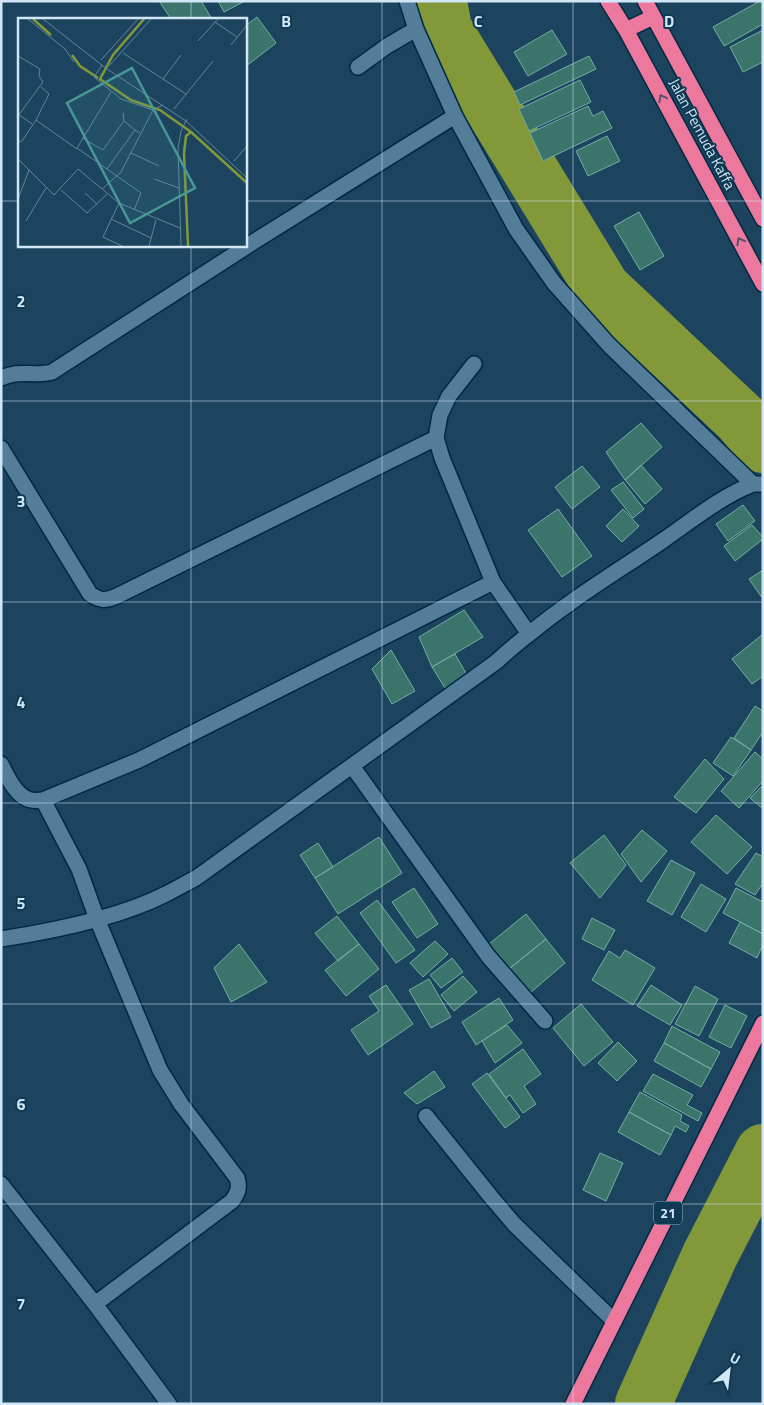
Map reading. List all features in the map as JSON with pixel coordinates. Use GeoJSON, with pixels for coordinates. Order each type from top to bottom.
{"type":"FeatureCollection","features":[{"type":"Feature","properties":{"kind":"highway","name":"Jalan Pemuda Kaffa"},"geometry":{"type":"LineString","coordinates":[[608,1],[626,30],[763,284]]}},
{"type":"Feature","properties":{"kind":"highway","name":"Jalan Pemuda Kaffa"},"geometry":{"type":"LineString","coordinates":[[645,1],[763,219]]}},
{"type":"Feature","properties":{"kind":"highway"},"geometry":{"type":"LineString","coordinates":[[626,30],[653,17]]}},
{"type":"Feature","properties":{"kind":"highway","name":"21"},"geometry":{"type":"LineString","coordinates":[[573,1404],[763,1024]]}},
{"type":"Feature","properties":{"kind":"street"},"geometry":{"type":"LineString","coordinates":[[407,1],[416,29],[455,116],[516,229],[554,284],[609,344],[758,484]]}},
{"type":"Feature","properties":{"kind":"street"},"geometry":{"type":"LineString","coordinates":[[358,67],[387,46],[416,29]]}},
{"type":"Feature","properties":{"kind":"street"},"geometry":{"type":"LineString","coordinates":[[1,378],[13,373],[46,374],[52,372],[247,246],[455,116]]}},
{"type":"Feature","properties":{"kind":"street"},"geometry":{"type":"LineString","coordinates":[[474,364],[449,396],[440,415],[436,438],[442,458],[493,582],[529,634]]}},
{"type":"Feature","properties":{"kind":"street"},"geometry":{"type":"LineString","coordinates":[[1,448],[90,594],[97,599],[106,600],[436,438]]}},
{"type":"Feature","properties":{"kind":"street"},"geometry":{"type":"LineString","coordinates":[[1,938],[97,919],[165,895],[196,878],[496,662],[529,634],[595,586],[685,524],[741,489],[758,484]]}},
{"type":"Feature","properties":{"kind":"street"},"geometry":{"type":"LineString","coordinates":[[1,764],[14,787],[25,798],[44,800],[139,760],[493,582]]}},
{"type":"Feature","properties":{"kind":"street"},"geometry":{"type":"LineString","coordinates":[[352,766],[478,943],[545,1021]]}},
{"type":"Feature","properties":{"kind":"street"},"geometry":{"type":"LineString","coordinates":[[44,800],[79,869],[97,919],[160,1070],[181,1104],[237,1178],[239,1185],[238,1194],[232,1201],[95,1304]]}},
{"type":"Feature","properties":{"kind":"street"},"geometry":{"type":"LineString","coordinates":[[426,1116],[514,1224],[614,1321]]}},
{"type":"Feature","properties":{"kind":"street"},"geometry":{"type":"LineString","coordinates":[[1,1184],[95,1304],[169,1404]]}},
{"type":"Feature","properties":{"kind":"building"},"geometry":{"type":"Polygon","coordinates":[[[159,1],[201,1],[211,18],[170,18],[159,1]]]}},
{"type":"Feature","properties":{"kind":"building"},"geometry":{"type":"Polygon","coordinates":[[[218,1],[245,1],[224,12],[218,1]]]}},
{"type":"Feature","properties":{"kind":"building"},"geometry":{"type":"Polygon","coordinates":[[[763,1],[763,24],[724,46],[713,27],[763,1]]]}},
{"type":"Feature","properties":{"kind":"building"},"geometry":{"type":"Polygon","coordinates":[[[257,17],[276,43],[246,66],[246,25],[257,17]]]}},
{"type":"Feature","properties":{"kind":"building"},"geometry":{"type":"Polygon","coordinates":[[[552,30],[567,54],[528,76],[514,52],[552,30]]]}},
{"type":"Feature","properties":{"kind":"building"},"geometry":{"type":"Polygon","coordinates":[[[763,30],[763,62],[743,72],[730,47],[763,30]]]}},
{"type":"Feature","properties":{"kind":"building"},"geometry":{"type":"Polygon","coordinates":[[[589,56],[596,69],[520,105],[514,92],[589,56]]]}},
{"type":"Feature","properties":{"kind":"building"},"geometry":{"type":"Polygon","coordinates":[[[580,80],[591,102],[529,131],[519,109],[580,80]]]}},
{"type":"Feature","properties":{"kind":"building"},"geometry":{"type":"Polygon","coordinates":[[[588,106],[593,116],[603,111],[612,128],[543,161],[530,133],[588,106]]]}},
{"type":"Feature","properties":{"kind":"building"},"geometry":{"type":"Polygon","coordinates":[[[607,136],[620,161],[588,176],[576,151],[607,136]]]}},
{"type":"Feature","properties":{"kind":"building"},"geometry":{"type":"Polygon","coordinates":[[[639,212],[664,256],[640,270],[614,226],[639,212]]]}},
{"type":"Feature","properties":{"kind":"building"},"geometry":{"type":"Polygon","coordinates":[[[641,423],[662,447],[625,480],[606,452],[641,423]]]}},
{"type":"Feature","properties":{"kind":"building"},"geometry":{"type":"Polygon","coordinates":[[[641,465],[662,489],[645,504],[625,480],[641,465]]]}},
{"type":"Feature","properties":{"kind":"building"},"geometry":{"type":"Polygon","coordinates":[[[582,466],[600,487],[572,509],[555,487],[582,466]]]}},
{"type":"Feature","properties":{"kind":"building"},"geometry":{"type":"Polygon","coordinates":[[[623,482],[644,509],[633,518],[611,490],[623,482]]]}},
{"type":"Feature","properties":{"kind":"building"},"geometry":{"type":"Polygon","coordinates":[[[743,505],[755,521],[728,541],[716,524],[743,505]]]}},
{"type":"Feature","properties":{"kind":"building"},"geometry":{"type":"Polygon","coordinates":[[[558,509],[592,556],[562,577],[528,530],[558,509]]]}},
{"type":"Feature","properties":{"kind":"building"},"geometry":{"type":"Polygon","coordinates":[[[623,509],[639,526],[622,542],[606,526],[623,509]]]}},
{"type":"Feature","properties":{"kind":"building"},"geometry":{"type":"Polygon","coordinates":[[[752,525],[763,539],[735,561],[724,546],[752,525]]]}},
{"type":"Feature","properties":{"kind":"building"},"geometry":{"type":"Polygon","coordinates":[[[763,570],[763,599],[749,579],[763,570]]]}},
{"type":"Feature","properties":{"kind":"building"},"geometry":{"type":"Polygon","coordinates":[[[464,610],[483,637],[432,667],[419,637],[464,610]]]}},
{"type":"Feature","properties":{"kind":"building"},"geometry":{"type":"Polygon","coordinates":[[[763,634],[763,676],[752,684],[732,659],[763,634]]]}},
{"type":"Feature","properties":{"kind":"building"},"geometry":{"type":"Polygon","coordinates":[[[391,650],[415,691],[392,704],[372,669],[391,650]]]}},
{"type":"Feature","properties":{"kind":"building"},"geometry":{"type":"Polygon","coordinates":[[[455,654],[467,675],[445,688],[432,667],[455,654]]]}},
{"type":"Feature","properties":{"kind":"building"},"geometry":{"type":"Polygon","coordinates":[[[755,706],[763,711],[763,732],[751,750],[734,738],[755,706]]]}},
{"type":"Feature","properties":{"kind":"building"},"geometry":{"type":"Polygon","coordinates":[[[731,737],[751,750],[733,776],[713,763],[731,737]]]}},
{"type":"Feature","properties":{"kind":"building"},"geometry":{"type":"Polygon","coordinates":[[[755,752],[763,759],[763,781],[739,808],[721,791],[755,752]]]}},
{"type":"Feature","properties":{"kind":"building"},"geometry":{"type":"Polygon","coordinates":[[[705,759],[724,779],[696,813],[674,797],[705,759]]]}},
{"type":"Feature","properties":{"kind":"building"},"geometry":{"type":"Polygon","coordinates":[[[763,785],[763,809],[750,798],[763,785]]]}},
{"type":"Feature","properties":{"kind":"building"},"geometry":{"type":"Polygon","coordinates":[[[716,815],[752,847],[727,874],[691,842],[716,815]]]}},
{"type":"Feature","properties":{"kind":"building"},"geometry":{"type":"Polygon","coordinates":[[[642,830],[667,851],[641,882],[621,854],[642,830]]]}},
{"type":"Feature","properties":{"kind":"building"},"geometry":{"type":"Polygon","coordinates":[[[604,835],[626,865],[600,898],[570,863],[604,835]]]}},
{"type":"Feature","properties":{"kind":"building"},"geometry":{"type":"Polygon","coordinates":[[[379,837],[402,873],[338,914],[315,878],[379,837]]]}},
{"type":"Feature","properties":{"kind":"building"},"geometry":{"type":"Polygon","coordinates":[[[318,843],[333,867],[315,878],[300,855],[318,843]]]}},
{"type":"Feature","properties":{"kind":"building"},"geometry":{"type":"Polygon","coordinates":[[[756,853],[763,857],[763,883],[755,895],[735,884],[756,853]]]}},
{"type":"Feature","properties":{"kind":"building"},"geometry":{"type":"Polygon","coordinates":[[[671,860],[695,873],[672,915],[647,901],[671,860]]]}},
{"type":"Feature","properties":{"kind":"building"},"geometry":{"type":"Polygon","coordinates":[[[701,884],[726,899],[706,932],[681,917],[701,884]]]}},
{"type":"Feature","properties":{"kind":"building"},"geometry":{"type":"Polygon","coordinates":[[[414,888],[438,924],[417,938],[392,902],[414,888]]]}},
{"type":"Feature","properties":{"kind":"building"},"geometry":{"type":"Polygon","coordinates":[[[736,888],[763,902],[763,934],[723,913],[736,888]]]}},
{"type":"Feature","properties":{"kind":"building"},"geometry":{"type":"Polygon","coordinates":[[[377,900],[415,950],[396,963],[360,913],[377,900]]]}},
{"type":"Feature","properties":{"kind":"building"},"geometry":{"type":"Polygon","coordinates":[[[526,914],[546,939],[509,969],[489,944],[526,914]]]}},
{"type":"Feature","properties":{"kind":"building"},"geometry":{"type":"Polygon","coordinates":[[[337,916],[359,944],[338,961],[315,933],[337,916]]]}},
{"type":"Feature","properties":{"kind":"building"},"geometry":{"type":"Polygon","coordinates":[[[592,918],[615,930],[604,950],[582,939],[592,918]]]}},
{"type":"Feature","properties":{"kind":"building"},"geometry":{"type":"Polygon","coordinates":[[[740,922],[763,934],[763,944],[757,958],[729,943],[740,922]]]}},
{"type":"Feature","properties":{"kind":"building"},"geometry":{"type":"Polygon","coordinates":[[[546,939],[565,963],[530,993],[509,969],[546,939]]]}},
{"type":"Feature","properties":{"kind":"building"},"geometry":{"type":"Polygon","coordinates":[[[435,941],[448,954],[423,977],[410,963],[435,941]]]}},
{"type":"Feature","properties":{"kind":"building"},"geometry":{"type":"Polygon","coordinates":[[[239,944],[267,982],[231,1002],[214,968],[239,944]]]}},
{"type":"Feature","properties":{"kind":"building"},"geometry":{"type":"Polygon","coordinates":[[[359,944],[379,969],[346,996],[325,970],[359,944]]]}},
{"type":"Feature","properties":{"kind":"building"},"geometry":{"type":"Polygon","coordinates":[[[625,950],[655,968],[633,1005],[592,980],[609,951],[620,958],[625,950]]]}},
{"type":"Feature","properties":{"kind":"building"},"geometry":{"type":"Polygon","coordinates":[[[452,958],[463,972],[441,988],[430,975],[452,958]]]}},
{"type":"Feature","properties":{"kind":"building"},"geometry":{"type":"Polygon","coordinates":[[[463,976],[477,992],[454,1011],[441,995],[463,976]]]}},
{"type":"Feature","properties":{"kind":"building"},"geometry":{"type":"Polygon","coordinates":[[[429,979],[451,1017],[431,1028],[409,990],[429,979]]]}},
{"type":"Feature","properties":{"kind":"building"},"geometry":{"type":"Polygon","coordinates":[[[386,985],[413,1024],[368,1055],[351,1030],[379,1011],[369,996],[386,985]]]}},
{"type":"Feature","properties":{"kind":"building"},"geometry":{"type":"Polygon","coordinates":[[[651,985],[682,1005],[670,1025],[637,1006],[651,985]]]}},
{"type":"Feature","properties":{"kind":"building"},"geometry":{"type":"Polygon","coordinates":[[[695,986],[718,999],[699,1036],[675,1024],[695,986]]]}},
{"type":"Feature","properties":{"kind":"building"},"geometry":{"type":"Polygon","coordinates":[[[499,998],[513,1020],[476,1045],[462,1022],[499,998]]]}},
{"type":"Feature","properties":{"kind":"building"},"geometry":{"type":"Polygon","coordinates":[[[581,1004],[613,1042],[584,1066],[553,1028],[581,1004]]]}},
{"type":"Feature","properties":{"kind":"building"},"geometry":{"type":"Polygon","coordinates":[[[725,1005],[747,1016],[731,1048],[709,1037],[725,1005]]]}},
{"type":"Feature","properties":{"kind":"building"},"geometry":{"type":"Polygon","coordinates":[[[507,1025],[522,1043],[495,1063],[482,1041],[507,1025]]]}},
{"type":"Feature","properties":{"kind":"building"},"geometry":{"type":"Polygon","coordinates":[[[672,1026],[720,1052],[711,1069],[664,1043],[672,1026]]]}},
{"type":"Feature","properties":{"kind":"building"},"geometry":{"type":"Polygon","coordinates":[[[618,1042],[637,1061],[617,1081],[598,1063],[618,1042]]]}},
{"type":"Feature","properties":{"kind":"building"},"geometry":{"type":"Polygon","coordinates":[[[664,1043],[711,1069],[701,1087],[654,1061],[664,1043]]]}},
{"type":"Feature","properties":{"kind":"building"},"geometry":{"type":"Polygon","coordinates":[[[523,1049],[541,1074],[524,1086],[536,1104],[523,1113],[510,1095],[506,1098],[489,1074],[523,1049]]]}},
{"type":"Feature","properties":{"kind":"building"},"geometry":{"type":"Polygon","coordinates":[[[434,1071],[445,1087],[417,1104],[404,1093],[434,1071]]]}},
{"type":"Feature","properties":{"kind":"building"},"geometry":{"type":"Polygon","coordinates":[[[487,1073],[520,1117],[505,1128],[472,1084],[487,1073]]]}},
{"type":"Feature","properties":{"kind":"building"},"geometry":{"type":"Polygon","coordinates":[[[653,1074],[693,1095],[687,1105],[702,1113],[698,1121],[643,1091],[653,1074]]]}},
{"type":"Feature","properties":{"kind":"building"},"geometry":{"type":"Polygon","coordinates":[[[640,1092],[682,1115],[680,1121],[689,1126],[686,1132],[675,1126],[671,1135],[629,1112],[640,1092]]]}},
{"type":"Feature","properties":{"kind":"building"},"geometry":{"type":"Polygon","coordinates":[[[629,1112],[671,1135],[660,1155],[618,1132],[629,1112]]]}},
{"type":"Feature","properties":{"kind":"building"},"geometry":{"type":"Polygon","coordinates":[[[600,1153],[623,1163],[606,1201],[583,1190],[600,1153]]]}},
{"type":"Feature","properties":{"kind":"waterway"},"geometry":{"type":"LineString","coordinates":[[439,1],[444,29],[603,289],[740,418],[763,445]]}},
{"type":"Feature","properties":{"kind":"waterway"},"geometry":{"type":"LineString","coordinates":[[643,1404],[710,1255],[763,1152]]}}]}
